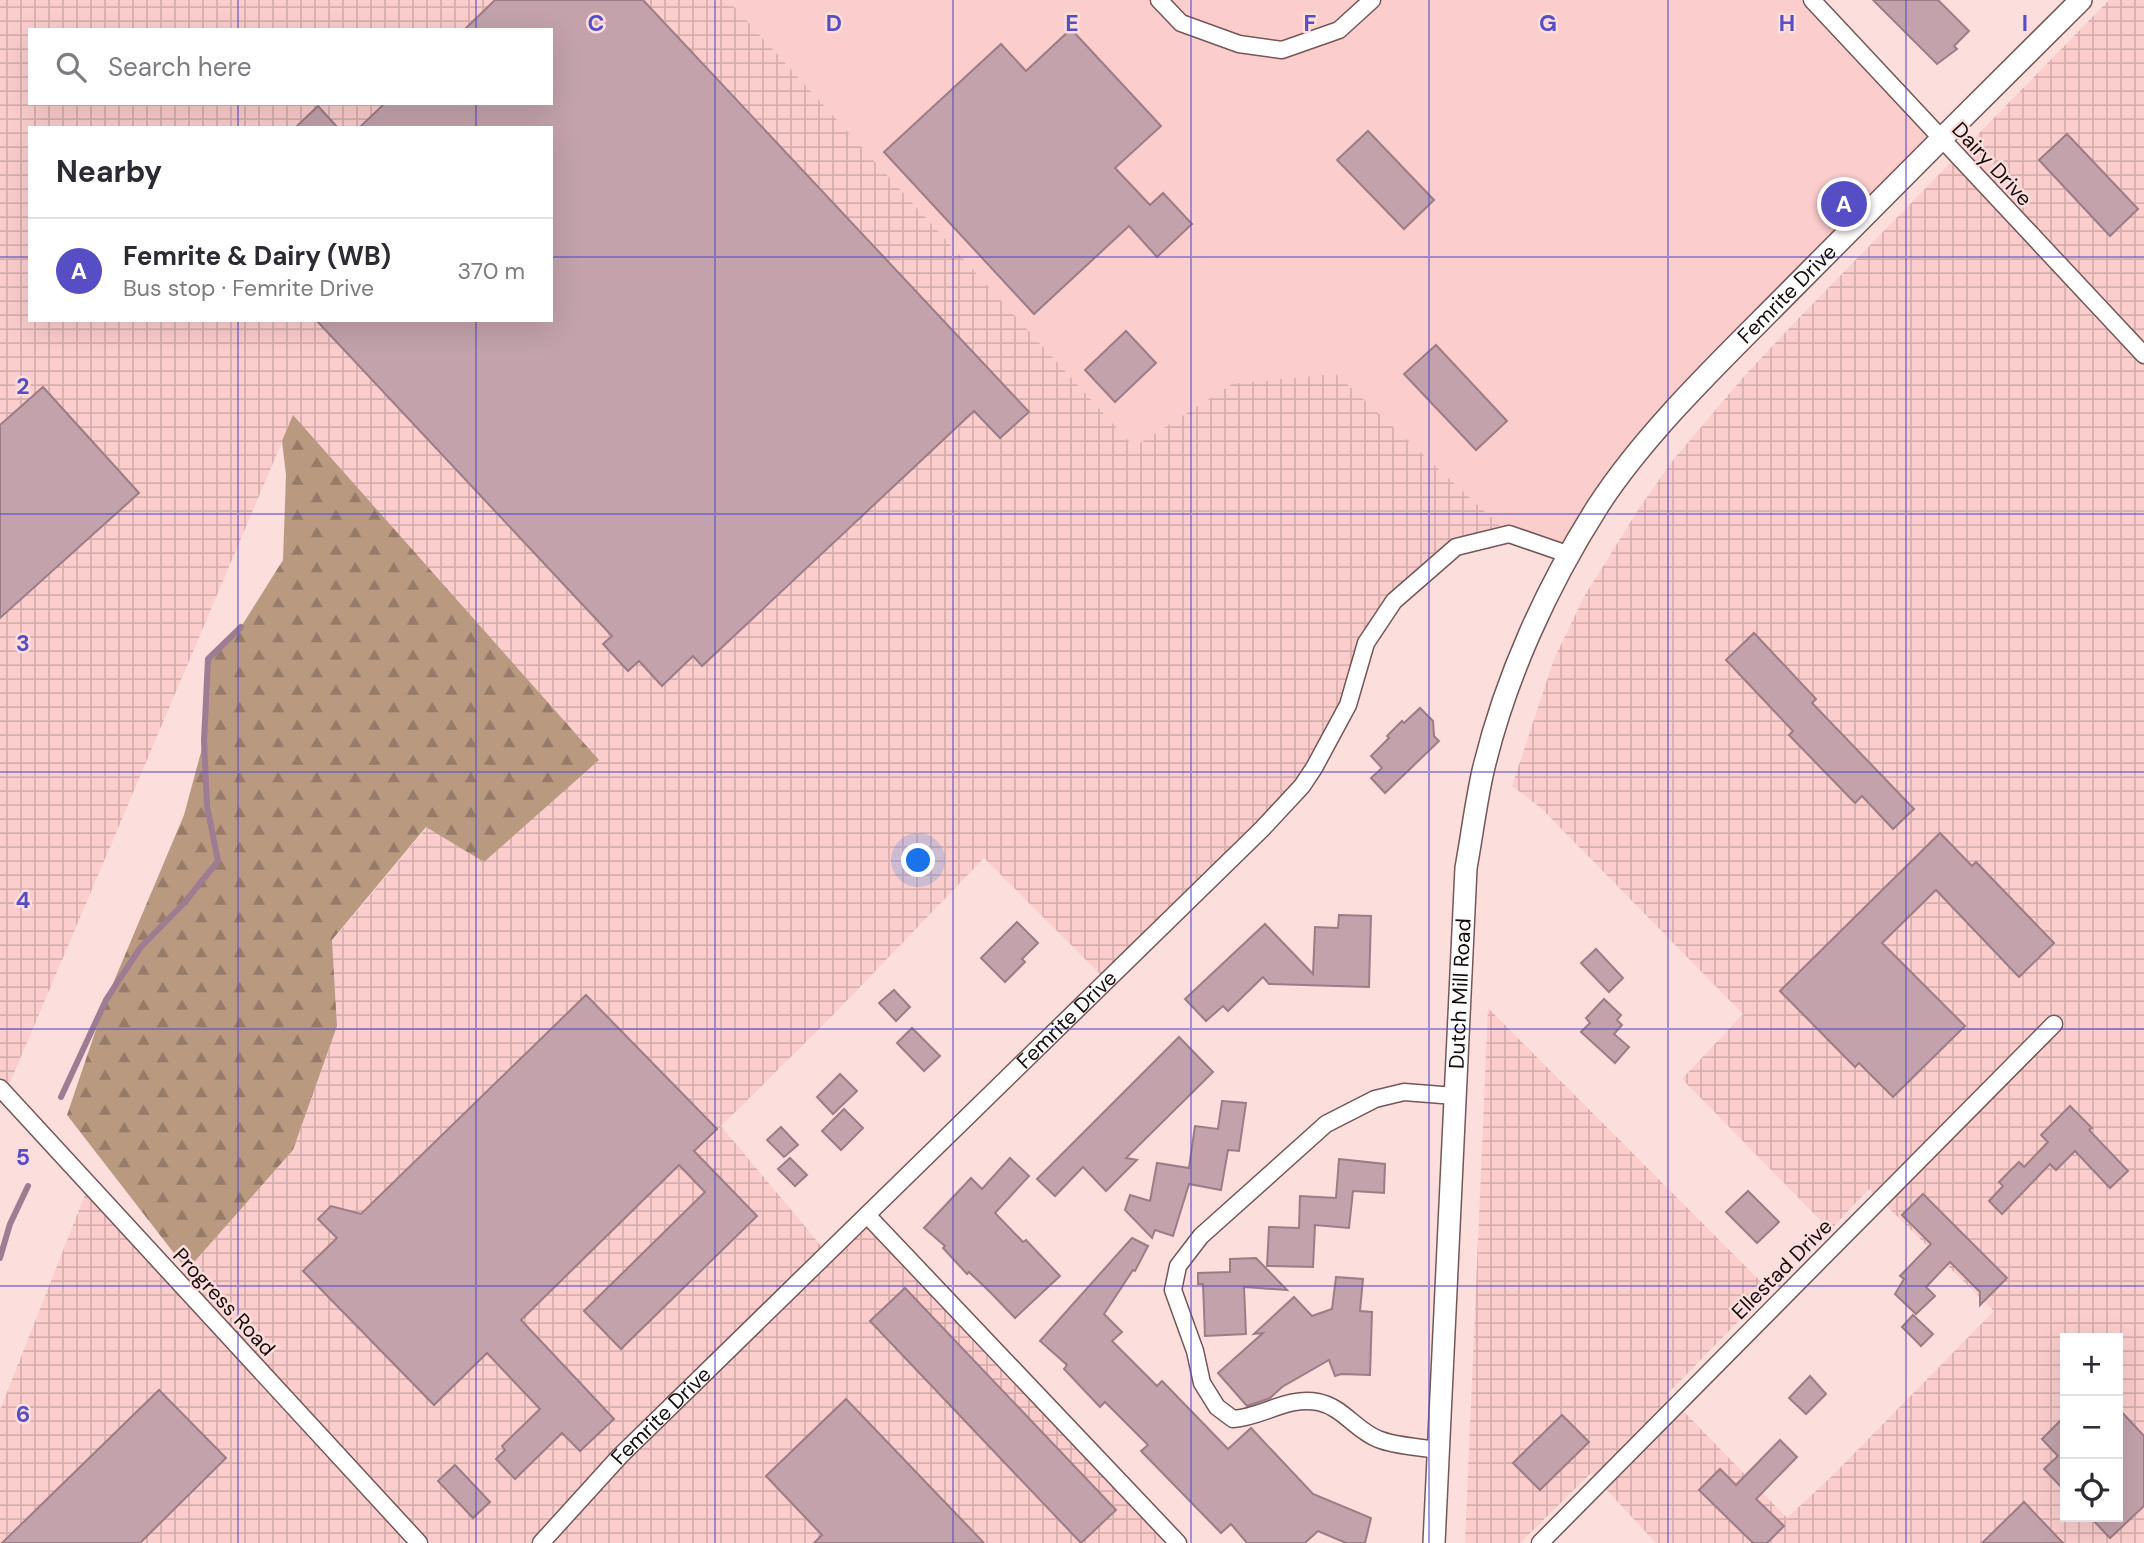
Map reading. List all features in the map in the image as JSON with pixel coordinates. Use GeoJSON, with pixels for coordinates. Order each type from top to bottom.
{"type":"FeatureCollection","features":[{"type":"Feature","properties":{"kind":"street"},"geometry":{"type":"LineString","coordinates":[[1159,0],[1181,23],[1239,44],[1282,50],[1339,30],[1372,0]]}},
{"type":"Feature","properties":{"kind":"street","name":"Dairy Drive"},"geometry":{"type":"LineString","coordinates":[[1812,0],[2144,355]]}},
{"type":"Feature","properties":{"kind":"street","name":"Femrite Drive"},"geometry":{"type":"LineString","coordinates":[[1619,477],[1668,419],[1737,345],[2081,0]]}},
{"type":"Feature","properties":{"kind":"street","name":"Dutch Mill Road"},"geometry":{"type":"LineString","coordinates":[[1434,1543],[1466,867],[1483,770],[1512,675],[1551,590],[1598,506],[1619,477]]}},
{"type":"Feature","properties":{"kind":"street","name":"Femrite Drive"},"geometry":{"type":"LineString","coordinates":[[541,1543],[620,1456],[1262,829],[1302,786],[1348,705],[1366,643],[1394,601],[1456,547],[1510,534],[1570,555]]}},
{"type":"Feature","properties":{"kind":"street","name":"Ellestad Drive"},"geometry":{"type":"LineString","coordinates":[[1540,1543],[2054,1024]]}},
{"type":"Feature","properties":{"kind":"street","name":"Progress Road"},"geometry":{"type":"LineString","coordinates":[[0,1088],[419,1543]]}},
{"type":"Feature","properties":{"kind":"street"},"geometry":{"type":"LineString","coordinates":[[1437,1450],[1378,1440],[1337,1409],[1318,1402],[1292,1401],[1247,1418],[1233,1419],[1217,1407],[1202,1383],[1195,1351],[1173,1290],[1178,1266],[1201,1236],[1326,1124],[1374,1099],[1404,1092],[1455,1096]]}},
{"type":"Feature","properties":{"kind":"street"},"geometry":{"type":"LineString","coordinates":[[867,1215],[1178,1543]]}},
{"type":"Feature","properties":{"kind":"shaded area"},"geometry":{"type":"Polygon","coordinates":[[[0,0],[728,0],[1134,447],[1232,384],[1336,374],[1509,534],[1456,547],[1394,601],[1314,768],[1106,980],[984,858],[830,1018],[721,1126],[827,1253],[867,1215],[1178,1543],[0,1543],[0,1410],[89,1185],[177,1280],[293,1150],[337,1026],[332,941],[427,827],[293,416],[0,1106],[0,0]]]}},
{"type":"Feature","properties":{"kind":"shaded area"},"geometry":{"type":"Polygon","coordinates":[[[728,0],[1812,0],[1940,139],[1668,419],[1570,555],[1509,534],[1232,384],[1134,447],[728,0]]]}},
{"type":"Feature","properties":{"kind":"shaded area"},"geometry":{"type":"Polygon","coordinates":[[[2109,0],[2144,0],[2144,1543],[1656,1543],[1591,1473],[1520,1543],[1465,1543],[1488,1008],[1769,1290],[1667,1394],[1787,1518],[1833,1475],[1994,1311],[1869,1189],[1830,1230],[1682,1079],[1743,1014],[1541,808],[1512,786],[1554,659],[1585,595],[1640,507],[1674,459],[1747,373],[2109,0]]]}},
{"type":"Feature","properties":{"kind":"green space"},"geometry":{"type":"Polygon","coordinates":[[[293,415],[599,760],[484,862],[426,827],[332,940],[337,1026],[293,1150],[187,1270],[67,1115],[106,1000],[184,815],[204,741],[208,659],[241,627],[283,560],[286,475],[282,441],[293,415]]]}},
{"type":"Feature","properties":{"kind":"building"},"geometry":{"type":"Polygon","coordinates":[[[495,0],[643,0],[1029,412],[1000,438],[974,411],[702,666],[693,656],[662,686],[639,661],[628,671],[603,644],[612,636],[318,322],[553,322],[553,126],[361,126],[383,105],[553,105],[553,28],[466,28],[495,0]]]}},
{"type":"Feature","properties":{"kind":"building"},"geometry":{"type":"Polygon","coordinates":[[[1873,0],[1938,0],[1969,31],[1954,46],[1957,49],[1937,64],[1873,0]]]}},
{"type":"Feature","properties":{"kind":"building"},"geometry":{"type":"Polygon","coordinates":[[[1071,29],[1161,126],[1115,168],[1150,205],[1163,193],[1192,224],[1157,257],[1129,226],[1034,314],[884,152],[1001,44],[1026,71],[1071,29]]]}},
{"type":"Feature","properties":{"kind":"building"},"geometry":{"type":"Polygon","coordinates":[[[318,106],[336,126],[297,126],[318,106]]]}},
{"type":"Feature","properties":{"kind":"building"},"geometry":{"type":"Polygon","coordinates":[[[1368,131],[1434,200],[1404,229],[1337,160],[1368,131]]]}},
{"type":"Feature","properties":{"kind":"building"},"geometry":{"type":"Polygon","coordinates":[[[2067,134],[2138,209],[2110,236],[2039,160],[2067,134]]]}},
{"type":"Feature","properties":{"kind":"building"},"geometry":{"type":"Polygon","coordinates":[[[1126,331],[1156,363],[1115,402],[1085,370],[1126,331]]]}},
{"type":"Feature","properties":{"kind":"building"},"geometry":{"type":"Polygon","coordinates":[[[1436,345],[1507,421],[1476,450],[1404,374],[1436,345]]]}},
{"type":"Feature","properties":{"kind":"building"},"geometry":{"type":"Polygon","coordinates":[[[43,387],[139,493],[0,618],[0,425],[43,387]]]}},
{"type":"Feature","properties":{"kind":"building"},"geometry":{"type":"Polygon","coordinates":[[[1754,633],[1816,699],[1812,703],[1914,809],[1893,829],[1862,796],[1855,803],[1789,735],[1793,731],[1726,660],[1754,633]]]}},
{"type":"Feature","properties":{"kind":"building"},"geometry":{"type":"Polygon","coordinates":[[[1420,708],[1433,721],[1434,736],[1439,741],[1385,793],[1371,778],[1382,768],[1371,756],[1402,721],[1404,723],[1420,708]]]}},
{"type":"Feature","properties":{"kind":"building"},"geometry":{"type":"Polygon","coordinates":[[[1940,833],[1972,866],[1976,862],[2054,943],[2019,977],[1936,890],[1882,943],[1965,1026],[1893,1097],[1859,1063],[1855,1067],[1780,991],[1940,833]]]}},
{"type":"Feature","properties":{"kind":"building"},"geometry":{"type":"Polygon","coordinates":[[[1339,915],[1371,916],[1369,987],[1269,984],[1263,977],[1228,1011],[1223,1006],[1206,1021],[1185,999],[1265,924],[1313,974],[1315,927],[1338,928],[1339,915]]]}},
{"type":"Feature","properties":{"kind":"building"},"geometry":{"type":"Polygon","coordinates":[[[1017,922],[1038,943],[1022,959],[1025,962],[1005,982],[981,958],[1017,922]]]}},
{"type":"Feature","properties":{"kind":"building"},"geometry":{"type":"Polygon","coordinates":[[[1596,949],[1623,978],[1609,992],[1581,963],[1596,949]]]}},
{"type":"Feature","properties":{"kind":"building"},"geometry":{"type":"Polygon","coordinates":[[[894,990],[910,1007],[896,1021],[879,1003],[894,990]]]}},
{"type":"Feature","properties":{"kind":"building"},"geometry":{"type":"Polygon","coordinates":[[[586,995],[717,1129],[694,1151],[757,1216],[621,1349],[584,1311],[705,1192],[679,1165],[521,1320],[614,1419],[580,1451],[562,1433],[515,1479],[496,1459],[505,1450],[502,1446],[540,1409],[487,1353],[434,1405],[303,1271],[337,1238],[318,1219],[331,1206],[361,1214],[586,995]]]}},
{"type":"Feature","properties":{"kind":"building"},"geometry":{"type":"Polygon","coordinates":[[[1604,999],[1621,1015],[1617,1020],[1622,1025],[1614,1034],[1629,1047],[1615,1063],[1581,1032],[1590,1023],[1586,1018],[1604,999]]]}},
{"type":"Feature","properties":{"kind":"building"},"geometry":{"type":"Polygon","coordinates":[[[912,1028],[940,1056],[924,1071],[897,1043],[912,1028]]]}},
{"type":"Feature","properties":{"kind":"building"},"geometry":{"type":"Polygon","coordinates":[[[1179,1037],[1213,1072],[1126,1158],[1137,1160],[1106,1191],[1083,1167],[1055,1196],[1037,1179],[1179,1037]]]}},
{"type":"Feature","properties":{"kind":"building"},"geometry":{"type":"Polygon","coordinates":[[[840,1074],[857,1091],[833,1114],[817,1097],[840,1074]]]}},
{"type":"Feature","properties":{"kind":"building"},"geometry":{"type":"Polygon","coordinates":[[[1222,1101],[1246,1103],[1239,1151],[1228,1150],[1221,1190],[1189,1184],[1173,1236],[1155,1230],[1152,1238],[1125,1210],[1130,1195],[1150,1201],[1157,1163],[1189,1168],[1195,1126],[1218,1129],[1222,1101]]]}},
{"type":"Feature","properties":{"kind":"building"},"geometry":{"type":"Polygon","coordinates":[[[2070,1106],[2128,1171],[2110,1188],[2075,1151],[2056,1170],[2050,1164],[2002,1214],[1989,1201],[2003,1186],[1999,1182],[2019,1162],[2024,1167],[2048,1142],[2041,1135],[2070,1106]]]}},
{"type":"Feature","properties":{"kind":"building"},"geometry":{"type":"Polygon","coordinates":[[[844,1109],[863,1128],[841,1150],[822,1131],[844,1109]]]}},
{"type":"Feature","properties":{"kind":"building"},"geometry":{"type":"Polygon","coordinates":[[[781,1127],[798,1145],[784,1157],[767,1140],[781,1127]]]}},
{"type":"Feature","properties":{"kind":"building"},"geometry":{"type":"Polygon","coordinates":[[[790,1158],[807,1175],[795,1186],[778,1169],[790,1158]]]}},
{"type":"Feature","properties":{"kind":"building"},"geometry":{"type":"Polygon","coordinates":[[[1010,1158],[1029,1176],[995,1213],[1023,1242],[1026,1240],[1060,1276],[1015,1318],[969,1272],[967,1274],[943,1248],[945,1246],[924,1228],[971,1178],[982,1189],[1010,1158]]]}},
{"type":"Feature","properties":{"kind":"building"},"geometry":{"type":"Polygon","coordinates":[[[1339,1159],[1385,1164],[1384,1193],[1353,1191],[1349,1228],[1315,1225],[1313,1267],[1267,1266],[1269,1227],[1299,1228],[1300,1196],[1336,1198],[1339,1159]]]}},
{"type":"Feature","properties":{"kind":"building"},"geometry":{"type":"Polygon","coordinates":[[[1748,1191],[1779,1222],[1757,1243],[1726,1212],[1748,1191]]]}},
{"type":"Feature","properties":{"kind":"building"},"geometry":{"type":"Polygon","coordinates":[[[1923,1194],[2007,1278],[1980,1305],[1980,1292],[1950,1262],[1926,1287],[1935,1296],[1916,1314],[1895,1294],[1904,1279],[1900,1276],[1931,1244],[1902,1215],[1923,1194]]]}},
{"type":"Feature","properties":{"kind":"building"},"geometry":{"type":"Polygon","coordinates":[[[1132,1238],[1148,1246],[1135,1271],[1133,1270],[1104,1314],[1122,1332],[1112,1341],[1157,1386],[1162,1381],[1228,1449],[1251,1428],[1313,1494],[1371,1518],[1365,1543],[1346,1543],[1318,1531],[1305,1543],[1247,1543],[1231,1524],[1221,1533],[1141,1451],[1148,1445],[1105,1402],[1100,1407],[1064,1369],[1067,1365],[1040,1341],[1132,1238]]]}},
{"type":"Feature","properties":{"kind":"building"},"geometry":{"type":"Polygon","coordinates":[[[1256,1258],[1287,1290],[1244,1287],[1246,1334],[1205,1336],[1203,1284],[1198,1284],[1198,1273],[1230,1272],[1230,1259],[1256,1258]]]}},
{"type":"Feature","properties":{"kind":"building"},"geometry":{"type":"Polygon","coordinates":[[[1336,1277],[1363,1279],[1360,1311],[1372,1312],[1370,1375],[1335,1376],[1329,1360],[1282,1387],[1270,1398],[1247,1406],[1218,1373],[1263,1333],[1254,1334],[1294,1297],[1312,1316],[1332,1309],[1336,1277]]]}},
{"type":"Feature","properties":{"kind":"building"},"geometry":{"type":"Polygon","coordinates":[[[905,1288],[1116,1510],[1081,1543],[870,1321],[905,1288]]]}},
{"type":"Feature","properties":{"kind":"building"},"geometry":{"type":"Polygon","coordinates":[[[1913,1315],[1933,1334],[1921,1346],[1902,1327],[1913,1315]]]}},
{"type":"Feature","properties":{"kind":"building"},"geometry":{"type":"Polygon","coordinates":[[[1810,1376],[1826,1394],[1806,1414],[1789,1398],[1810,1376]]]}},
{"type":"Feature","properties":{"kind":"building"},"geometry":{"type":"Polygon","coordinates":[[[159,1390],[226,1458],[140,1543],[2,1543],[159,1390]]]}},
{"type":"Feature","properties":{"kind":"building"},"geometry":{"type":"Polygon","coordinates":[[[846,1399],[984,1543],[814,1543],[822,1535],[766,1476],[846,1399]]]}},
{"type":"Feature","properties":{"kind":"building"},"geometry":{"type":"Polygon","coordinates":[[[2123,1413],[2144,1436],[2144,1506],[2110,1538],[2095,1522],[2123,1522],[2123,1413]]]}},
{"type":"Feature","properties":{"kind":"building"},"geometry":{"type":"Polygon","coordinates":[[[1562,1415],[1589,1442],[1540,1490],[1513,1463],[1562,1415]]]}},
{"type":"Feature","properties":{"kind":"building"},"geometry":{"type":"Polygon","coordinates":[[[2060,1421],[2060,1486],[2044,1469],[2058,1456],[2042,1439],[2060,1421]]]}},
{"type":"Feature","properties":{"kind":"building"},"geometry":{"type":"Polygon","coordinates":[[[1780,1440],[1797,1457],[1756,1499],[1784,1526],[1767,1543],[1753,1543],[1699,1490],[1720,1469],[1736,1485],[1780,1440]]]}},
{"type":"Feature","properties":{"kind":"building"},"geometry":{"type":"Polygon","coordinates":[[[455,1465],[490,1502],[473,1518],[438,1481],[455,1465]]]}},
{"type":"Feature","properties":{"kind":"building"},"geometry":{"type":"Polygon","coordinates":[[[2024,1502],[2063,1543],[1982,1543],[2024,1502]]]}},
{"type":"Feature","properties":{"kind":"waterway"},"geometry":{"type":"LineString","coordinates":[[61,1097],[106,1000],[140,948],[185,902],[218,861],[207,806],[204,741],[208,659],[241,627]]}},
{"type":"Feature","properties":{"kind":"waterway"},"geometry":{"type":"LineString","coordinates":[[0,1258],[10,1224],[28,1186]]}},
{"type":"Feature","properties":{"kind":"place","name":"Femrite & Dairy (WB)"},"geometry":{"type":"Point","coordinates":[1844,204]}}]}
